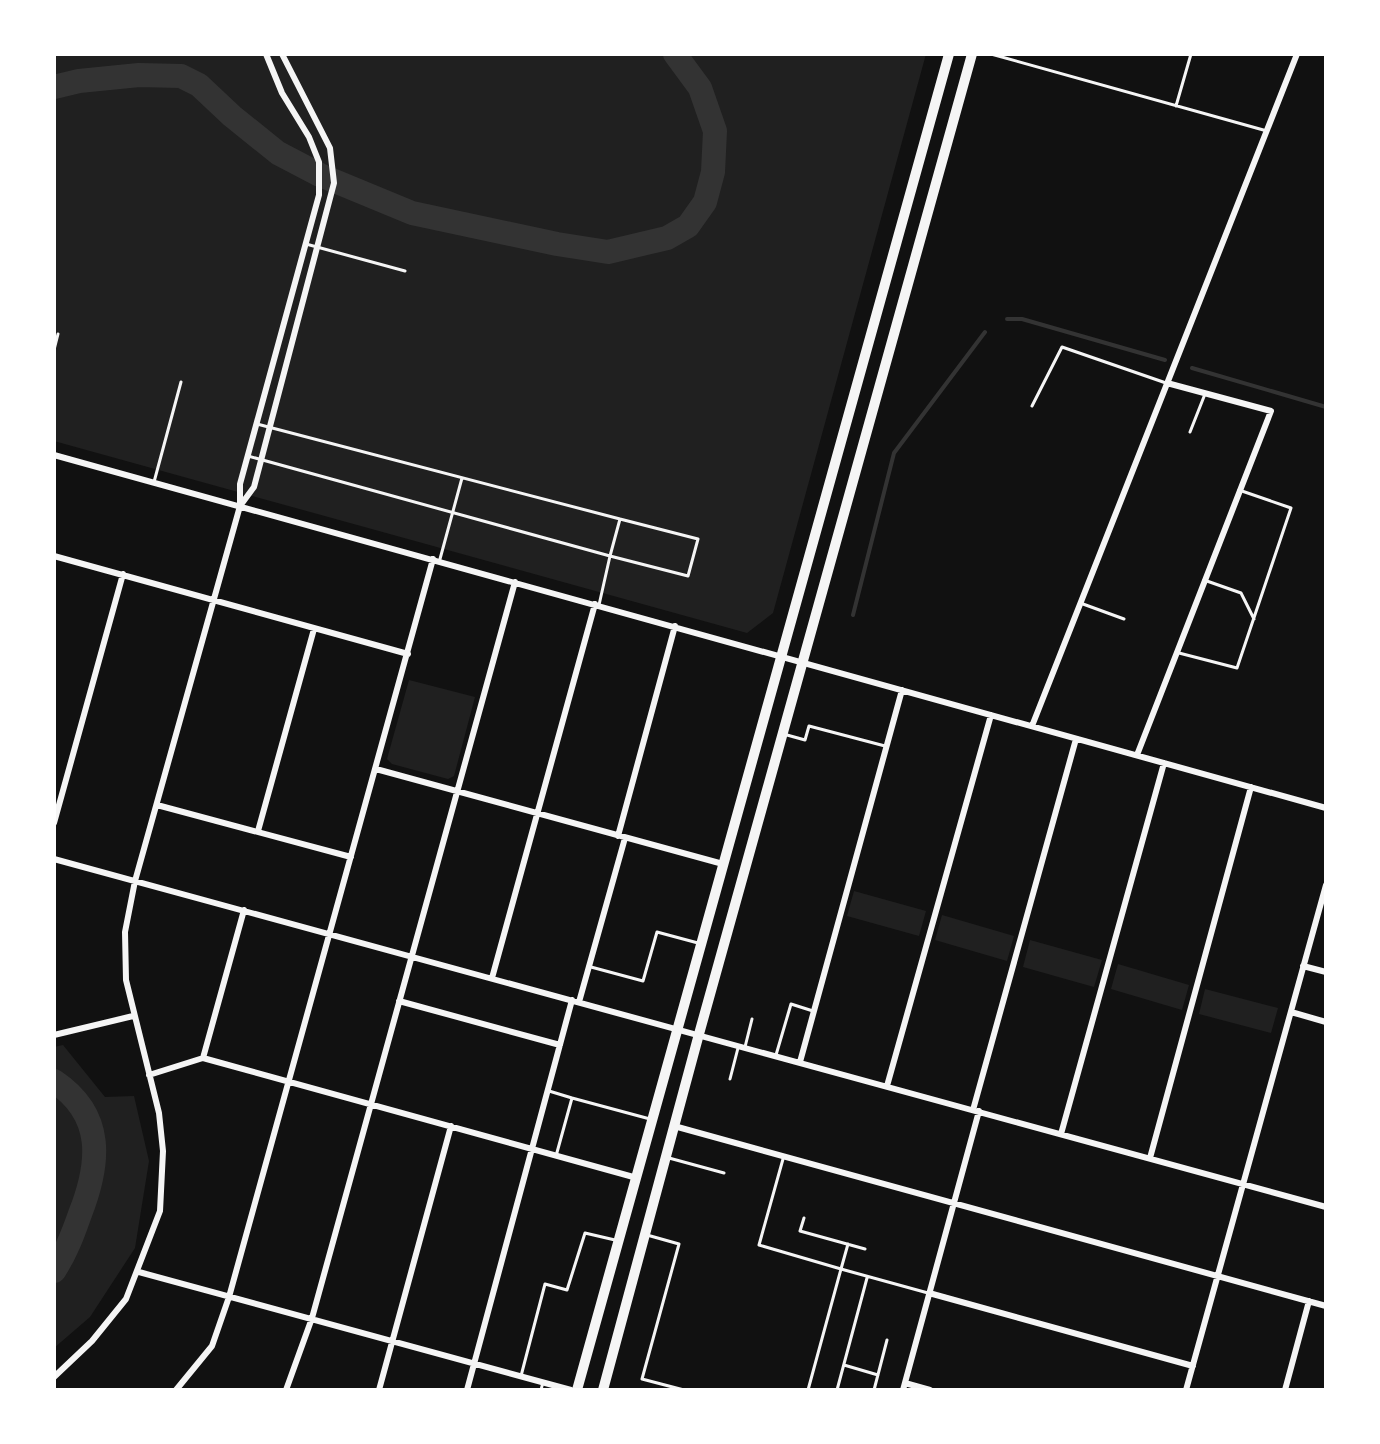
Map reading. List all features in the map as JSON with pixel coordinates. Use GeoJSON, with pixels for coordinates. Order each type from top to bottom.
{"type":"FeatureCollection","features":[{"type":"Feature","properties":{"kind":"highway"},"geometry":{"type":"LineString","coordinates":[[574,1390],[679,1029],[949,54]]}},
{"type":"Feature","properties":{"kind":"highway"},"geometry":{"type":"LineString","coordinates":[[603,1390],[972,54]]}},
{"type":"Feature","properties":{"kind":"street"},"geometry":{"type":"LineString","coordinates":[[54,1377],[92,1341],[126,1299],[160,1211],[163,1183],[159,1113],[126,980],[125,932],[135,881],[215,600],[240,506],[240,484],[319,195],[319,162],[309,137],[282,93],[266,54]]}},
{"type":"Feature","properties":{"kind":"street"},"geometry":{"type":"LineString","coordinates":[[240,506],[254,487],[332,199],[333,165],[320,127],[282,54]]}},
{"type":"Feature","properties":{"kind":"street"},"geometry":{"type":"LineString","coordinates":[[1032,726],[1297,54]]}},
{"type":"Feature","properties":{"kind":"street"},"geometry":{"type":"LineString","coordinates":[[1137,755],[1271,411],[1167,383]]}},
{"type":"Feature","properties":{"kind":"street"},"geometry":{"type":"LineString","coordinates":[[54,455],[1326,808]]}},
{"type":"Feature","properties":{"kind":"street"},"geometry":{"type":"LineString","coordinates":[[54,556],[408,654]]}},
{"type":"Feature","properties":{"kind":"street"},"geometry":{"type":"LineString","coordinates":[[176,1390],[212,1346],[229,1297],[437,560]]}},
{"type":"Feature","properties":{"kind":"street"},"geometry":{"type":"LineString","coordinates":[[54,823],[123,574]]}},
{"type":"Feature","properties":{"kind":"street"},"geometry":{"type":"LineString","coordinates":[[286,1390],[312,1318],[515,582]]}},
{"type":"Feature","properties":{"kind":"street"},"geometry":{"type":"LineString","coordinates":[[492,978],[597,604]]}},
{"type":"Feature","properties":{"kind":"street"},"geometry":{"type":"LineString","coordinates":[[467,1390],[560,1045],[589,967],[675,626]]}},
{"type":"Feature","properties":{"kind":"street"},"geometry":{"type":"LineString","coordinates":[[258,831],[314,629]]}},
{"type":"Feature","properties":{"kind":"street"},"geometry":{"type":"LineString","coordinates":[[800,1062],[902,690]]}},
{"type":"Feature","properties":{"kind":"street"},"geometry":{"type":"LineString","coordinates":[[887,1086],[991,715]]}},
{"type":"Feature","properties":{"kind":"street"},"geometry":{"type":"LineString","coordinates":[[930,1390],[904,1386],[1076,739]]}},
{"type":"Feature","properties":{"kind":"street"},"geometry":{"type":"LineString","coordinates":[[1061,1134],[1164,763]]}},
{"type":"Feature","properties":{"kind":"street"},"geometry":{"type":"LineString","coordinates":[[376,769],[724,864]]}},
{"type":"Feature","properties":{"kind":"street"},"geometry":{"type":"LineString","coordinates":[[1150,1158],[1251,787]]}},
{"type":"Feature","properties":{"kind":"street"},"geometry":{"type":"LineString","coordinates":[[157,805],[351,857]]}},
{"type":"Feature","properties":{"kind":"street"},"geometry":{"type":"LineString","coordinates":[[54,859],[1326,1207]]}},
{"type":"Feature","properties":{"kind":"street"},"geometry":{"type":"LineString","coordinates":[[1186,1390],[1326,885]]}},
{"type":"Feature","properties":{"kind":"street"},"geometry":{"type":"LineString","coordinates":[[203,1058],[244,910]]}},
{"type":"Feature","properties":{"kind":"street"},"geometry":{"type":"LineString","coordinates":[[1303,966],[1326,972]]}},
{"type":"Feature","properties":{"kind":"street"},"geometry":{"type":"LineString","coordinates":[[399,1001],[560,1045]]}},
{"type":"Feature","properties":{"kind":"street"},"geometry":{"type":"LineString","coordinates":[[1291,1012],[1326,1022]]}},
{"type":"Feature","properties":{"kind":"street"},"geometry":{"type":"LineString","coordinates":[[54,1035],[133,1016]]}},
{"type":"Feature","properties":{"kind":"street"},"geometry":{"type":"LineString","coordinates":[[149,1075],[203,1058],[637,1178]]}},
{"type":"Feature","properties":{"kind":"street"},"geometry":{"type":"LineString","coordinates":[[674,1125],[1326,1306]]}},
{"type":"Feature","properties":{"kind":"street"},"geometry":{"type":"LineString","coordinates":[[379,1390],[451,1126]]}},
{"type":"Feature","properties":{"kind":"street"},"geometry":{"type":"LineString","coordinates":[[139,1272],[521,1376],[542,1386],[574,1390]]}},
{"type":"Feature","properties":{"kind":"street"},"geometry":{"type":"LineString","coordinates":[[929,1293],[1193,1366]]}},
{"type":"Feature","properties":{"kind":"street"},"geometry":{"type":"LineString","coordinates":[[1285,1390],[1309,1301]]}},
{"type":"Feature","properties":{"kind":"lane"},"geometry":{"type":"LineString","coordinates":[[991,54],[1267,131]]}},
{"type":"Feature","properties":{"kind":"lane"},"geometry":{"type":"LineString","coordinates":[[1176,106],[1191,54]]}},
{"type":"Feature","properties":{"kind":"lane"},"geometry":{"type":"LineString","coordinates":[[306,244],[405,271]]}},
{"type":"Feature","properties":{"kind":"lane"},"geometry":{"type":"LineString","coordinates":[[54,350],[58,334]]}},
{"type":"Feature","properties":{"kind":"lane"},"geometry":{"type":"LineString","coordinates":[[1032,406],[1062,347],[1167,383]]}},
{"type":"Feature","properties":{"kind":"lane"},"geometry":{"type":"LineString","coordinates":[[154,482],[181,382]]}},
{"type":"Feature","properties":{"kind":"lane"},"geometry":{"type":"LineString","coordinates":[[1190,432],[1205,393]]}},
{"type":"Feature","properties":{"kind":"lane"},"geometry":{"type":"LineString","coordinates":[[248,456],[688,576],[698,539],[256,424]]}},
{"type":"Feature","properties":{"kind":"lane"},"geometry":{"type":"LineString","coordinates":[[437,560],[462,478]]}},
{"type":"Feature","properties":{"kind":"lane"},"geometry":{"type":"LineString","coordinates":[[1176,653],[1237,668],[1291,508],[1239,490]]}},
{"type":"Feature","properties":{"kind":"lane"},"geometry":{"type":"LineString","coordinates":[[597,604],[620,519]]}},
{"type":"Feature","properties":{"kind":"lane"},"geometry":{"type":"LineString","coordinates":[[1204,580],[1241,593],[1254,619]]}},
{"type":"Feature","properties":{"kind":"lane"},"geometry":{"type":"LineString","coordinates":[[1081,603],[1124,619]]}},
{"type":"Feature","properties":{"kind":"lane"},"geometry":{"type":"LineString","coordinates":[[783,734],[805,740],[809,726],[886,747]]}},
{"type":"Feature","properties":{"kind":"lane"},"geometry":{"type":"LineString","coordinates":[[589,967],[643,981],[657,932],[702,944]]}},
{"type":"Feature","properties":{"kind":"lane"},"geometry":{"type":"LineString","coordinates":[[776,1055],[791,1004],[814,1011]]}},
{"type":"Feature","properties":{"kind":"lane"},"geometry":{"type":"LineString","coordinates":[[730,1079],[752,1019]]}},
{"type":"Feature","properties":{"kind":"lane"},"geometry":{"type":"LineString","coordinates":[[548,1090],[651,1119]]}},
{"type":"Feature","properties":{"kind":"lane"},"geometry":{"type":"LineString","coordinates":[[556,1156],[572,1098]]}},
{"type":"Feature","properties":{"kind":"lane"},"geometry":{"type":"LineString","coordinates":[[784,1156],[759,1245],[929,1293]]}},
{"type":"Feature","properties":{"kind":"lane"},"geometry":{"type":"LineString","coordinates":[[665,1157],[724,1173]]}},
{"type":"Feature","properties":{"kind":"lane"},"geometry":{"type":"LineString","coordinates":[[804,1218],[800,1231],[865,1249]]}},
{"type":"Feature","properties":{"kind":"lane"},"geometry":{"type":"LineString","coordinates":[[521,1376],[545,1284],[567,1290],[585,1233],[619,1241]]}},
{"type":"Feature","properties":{"kind":"lane"},"geometry":{"type":"LineString","coordinates":[[644,1235],[679,1244],[642,1379],[684,1390]]}},
{"type":"Feature","properties":{"kind":"lane"},"geometry":{"type":"LineString","coordinates":[[808,1390],[848,1244]]}},
{"type":"Feature","properties":{"kind":"lane"},"geometry":{"type":"LineString","coordinates":[[837,1390],[868,1276]]}},
{"type":"Feature","properties":{"kind":"lane"},"geometry":{"type":"LineString","coordinates":[[874,1390],[887,1340]]}},
{"type":"Feature","properties":{"kind":"lane"},"geometry":{"type":"LineString","coordinates":[[844,1365],[878,1375]]}},
{"type":"Feature","properties":{"kind":"shaded area"},"geometry":{"type":"Polygon","coordinates":[[[54,54],[926,54],[773,613],[747,633],[54,441],[54,54]]]}},
{"type":"Feature","properties":{"kind":"shaded area"},"geometry":{"type":"Polygon","coordinates":[[[409,680],[475,697],[454,776],[448,779],[392,764],[387,759],[409,680]]]}},
{"type":"Feature","properties":{"kind":"shaded area"},"geometry":{"type":"Polygon","coordinates":[[[854,891],[926,911],[919,936],[847,916],[854,891]]]}},
{"type":"Feature","properties":{"kind":"shaded area"},"geometry":{"type":"Polygon","coordinates":[[[942,915],[1014,936],[1007,961],[935,940],[942,915]]]}},
{"type":"Feature","properties":{"kind":"shaded area"},"geometry":{"type":"Polygon","coordinates":[[[1030,940],[1102,960],[1094,987],[1023,967],[1030,940]]]}},
{"type":"Feature","properties":{"kind":"shaded area"},"geometry":{"type":"Polygon","coordinates":[[[1118,964],[1189,985],[1182,1010],[1111,989],[1118,964]]]}},
{"type":"Feature","properties":{"kind":"shaded area"},"geometry":{"type":"Polygon","coordinates":[[[1205,989],[1278,1008],[1271,1033],[1199,1014],[1205,989]]]}},
{"type":"Feature","properties":{"kind":"shaded area"},"geometry":{"type":"Polygon","coordinates":[[[63,1045],[105,1097],[134,1096],[149,1161],[135,1248],[90,1317],[54,1348],[54,1047],[63,1045]]]}},
{"type":"Feature","properties":{"kind":"waterway"},"geometry":{"type":"LineString","coordinates":[[54,87],[79,81],[139,75],[181,76],[199,85],[278,153],[320,175],[412,213],[608,252],[667,238],[688,226],[705,202],[713,172],[715,131],[700,88],[675,54]]}},
{"type":"Feature","properties":{"kind":"waterway"},"geometry":{"type":"LineString","coordinates":[[1007,319],[1022,319],[1165,360]]}},
{"type":"Feature","properties":{"kind":"waterway"},"geometry":{"type":"LineString","coordinates":[[853,615],[894,453],[985,332]]}},
{"type":"Feature","properties":{"kind":"waterway"},"geometry":{"type":"LineString","coordinates":[[1192,368],[1326,407]]}},
{"type":"Feature","properties":{"kind":"waterway"},"geometry":{"type":"LineString","coordinates":[[54,1081],[71,1094],[82,1109],[94,1141],[92,1176],[87,1195],[66,1250],[54,1271]]}}]}
